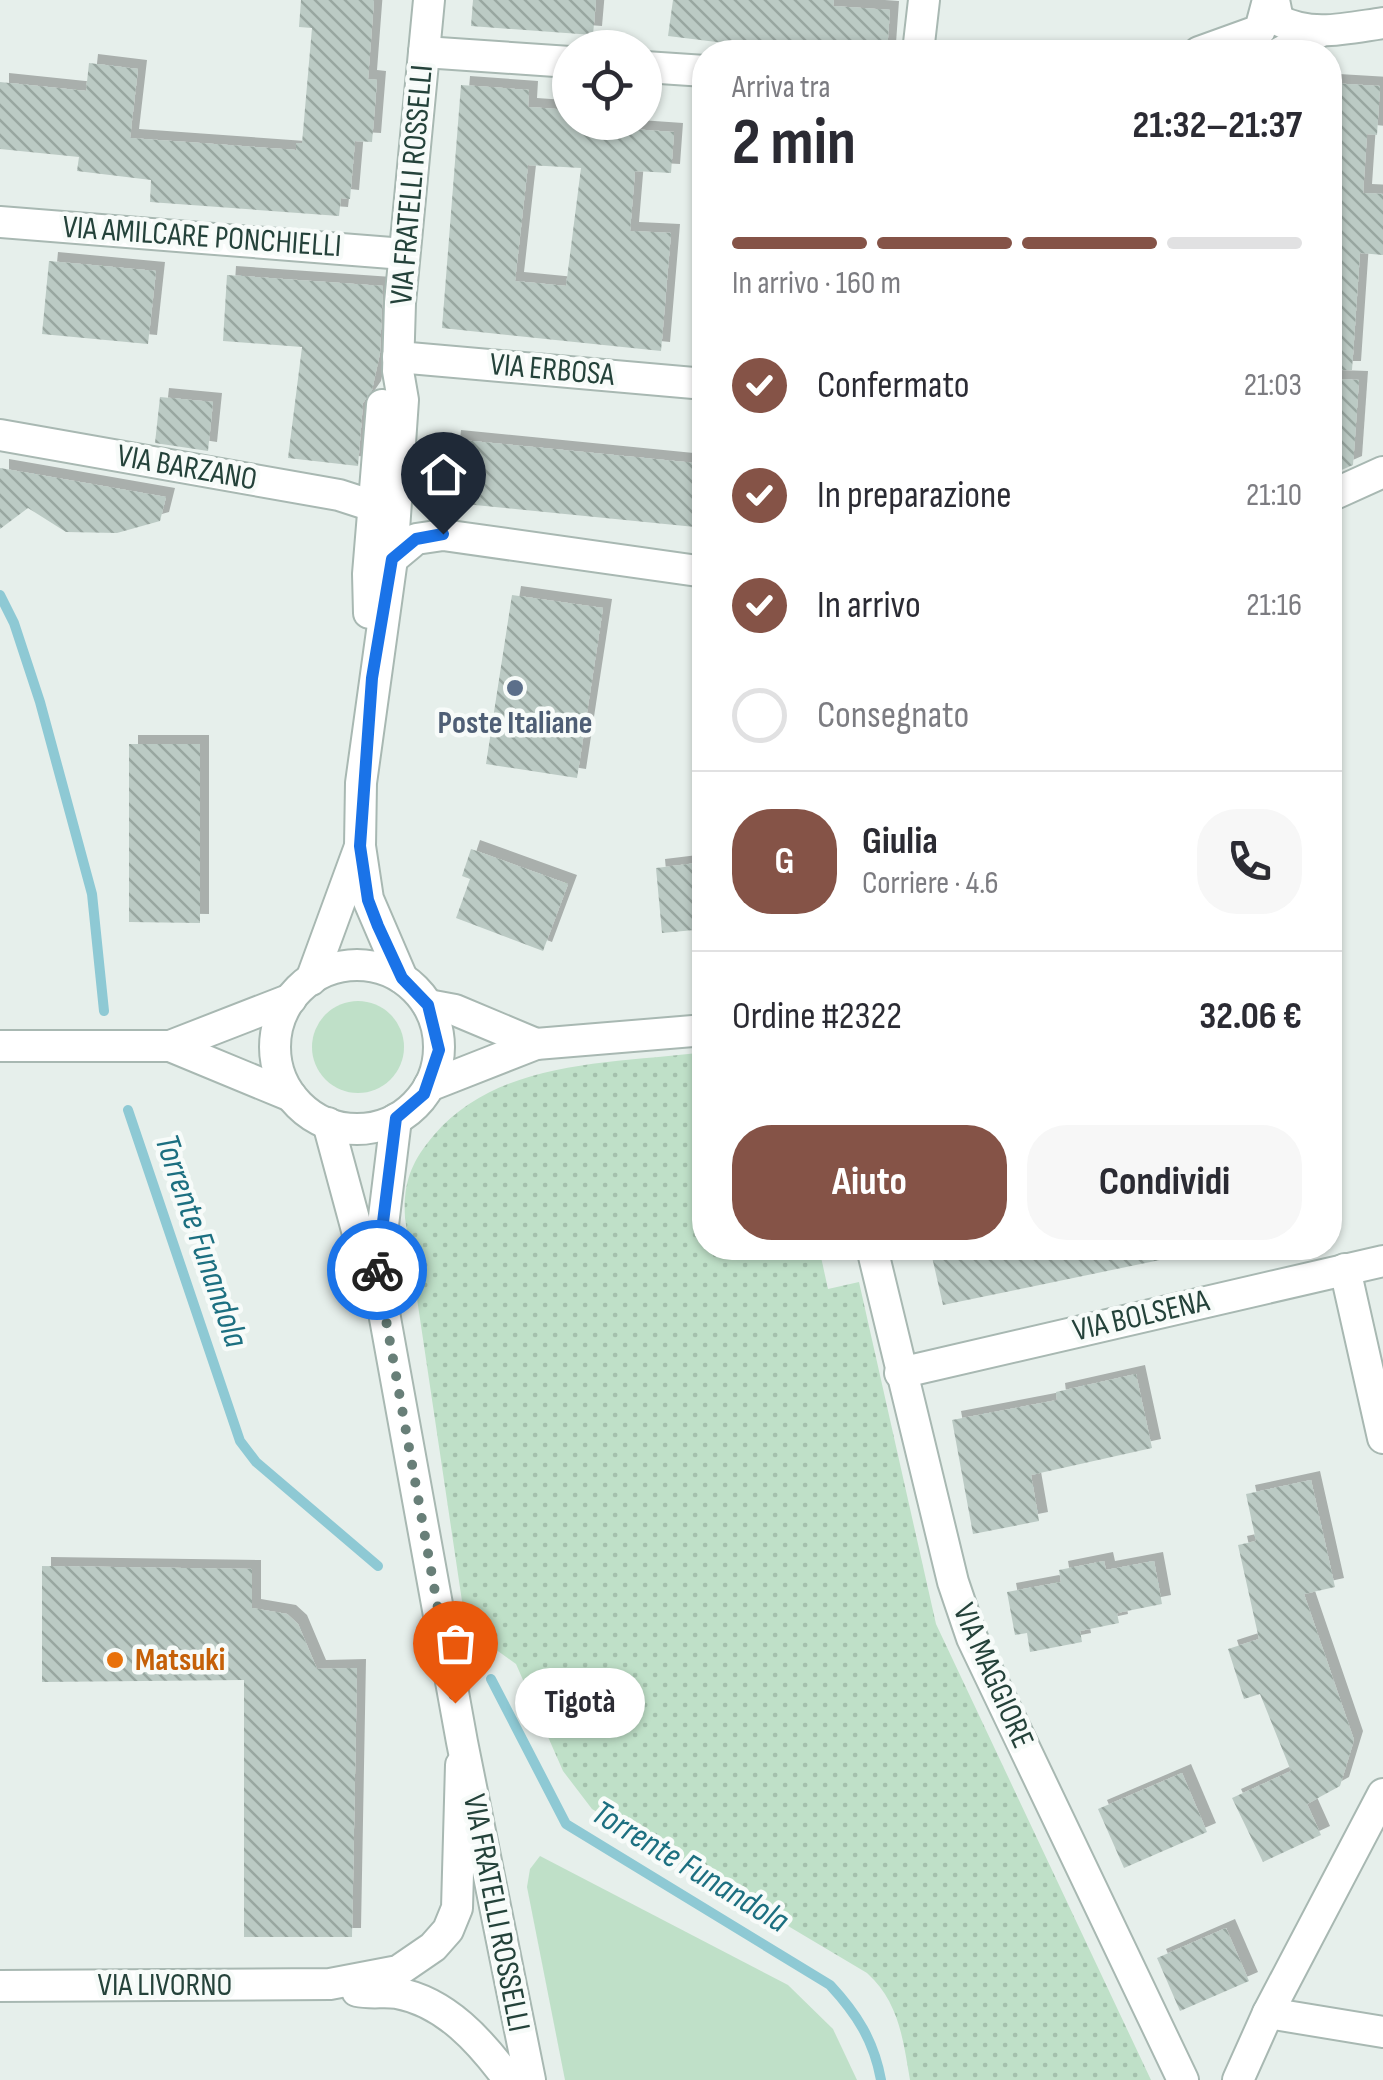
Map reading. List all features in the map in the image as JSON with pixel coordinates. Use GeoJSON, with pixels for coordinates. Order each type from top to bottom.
{"type":"FeatureCollection","features":[{"type":"Feature","properties":{"kind":"street","name":"VIA FRATELLI ROSSELLI"},"geometry":{"type":"LineString","coordinates":[[360,846],[372,678],[392,559],[403,400],[398,364],[404,254],[429,0]]}},
{"type":"Feature","properties":{"kind":"street"},"geometry":{"type":"LineString","coordinates":[[919,40],[924,0]]}},
{"type":"Feature","properties":{"kind":"street"},"geometry":{"type":"LineString","coordinates":[[1271,0],[1278,20],[1292,28],[1321,31],[1383,22]]}},
{"type":"Feature","properties":{"kind":"street"},"geometry":{"type":"LineString","coordinates":[[1232,40],[1260,30],[1271,0]]}},
{"type":"Feature","properties":{"kind":"street"},"geometry":{"type":"LineString","coordinates":[[1304,40],[1321,31]]}},
{"type":"Feature","properties":{"kind":"street"},"geometry":{"type":"LineString","coordinates":[[424,52],[552,61]]}},
{"type":"Feature","properties":{"kind":"street"},"geometry":{"type":"LineString","coordinates":[[662,68],[692,71]]}},
{"type":"Feature","properties":{"kind":"street","name":"VIA AMILCARE PONCHIELLI"},"geometry":{"type":"LineString","coordinates":[[0,222],[404,254]]}},
{"type":"Feature","properties":{"kind":"street","name":"VIA FRATELLI ROSSELLI"},"geometry":{"type":"LineString","coordinates":[[372,678],[368,574],[382,398],[398,364]]}},
{"type":"Feature","properties":{"kind":"street","name":"VIA ERBOSA"},"geometry":{"type":"LineString","coordinates":[[398,364],[692,383]]}},
{"type":"Feature","properties":{"kind":"street","name":"VIA BARZANO"},"geometry":{"type":"LineString","coordinates":[[0,435],[339,495],[374,506]]}},
{"type":"Feature","properties":{"kind":"street"},"geometry":{"type":"LineString","coordinates":[[1342,491],[1383,472]]}},
{"type":"Feature","properties":{"kind":"street"},"geometry":{"type":"LineString","coordinates":[[392,559],[416,539],[443,534],[692,570]]}},
{"type":"Feature","properties":{"kind":"street"},"geometry":{"type":"LineString","coordinates":[[360,846],[368,900],[402,978],[428,1005],[439,1050],[429,1086]]}},
{"type":"Feature","properties":{"kind":"street"},"geometry":{"type":"LineString","coordinates":[[292,1096],[282,1078],[276,1048],[278,1027],[301,990],[360,846]]}},
{"type":"Feature","properties":{"kind":"street"},"geometry":{"type":"LineString","coordinates":[[170,1046],[356,965],[402,978]]}},
{"type":"Feature","properties":{"kind":"street"},"geometry":{"type":"LineString","coordinates":[[428,1005],[455,1010],[536,1044]]}},
{"type":"Feature","properties":{"kind":"street"},"geometry":{"type":"LineString","coordinates":[[0,1046],[170,1046],[292,1096],[328,1124],[363,1128],[396,1118],[429,1086],[536,1044],[692,1031]]}},
{"type":"Feature","properties":{"kind":"street"},"geometry":{"type":"LineString","coordinates":[[376,1274],[396,1118]]}},
{"type":"Feature","properties":{"kind":"street"},"geometry":{"type":"LineString","coordinates":[[328,1124],[358,1234],[376,1274]]}},
{"type":"Feature","properties":{"kind":"street","name":"VIA MAGGIORE"},"geometry":{"type":"LineString","coordinates":[[875,1260],[953,1582],[972,1638],[1183,2080]]}},
{"type":"Feature","properties":{"kind":"street","name":"VIA BOLSENA"},"geometry":{"type":"LineString","coordinates":[[900,1373],[1383,1261]]}},
{"type":"Feature","properties":{"kind":"street"},"geometry":{"type":"LineString","coordinates":[[1345,1269],[1383,1438]]}},
{"type":"Feature","properties":{"kind":"street","name":"VIA FRATELLI ROSSELLI"},"geometry":{"type":"LineString","coordinates":[[376,1274],[462,1742],[530,2080]]}},
{"type":"Feature","properties":{"kind":"street","name":"VIA LIVORNO"},"geometry":{"type":"LineString","coordinates":[[0,1986],[330,1984],[398,1971],[434,1947],[448,1930],[457,1908],[462,1742]]}},
{"type":"Feature","properties":{"kind":"street"},"geometry":{"type":"LineString","coordinates":[[1238,2080],[1268,2013],[1383,1794]]}},
{"type":"Feature","properties":{"kind":"street","name":"VIA LIVORNO"},"geometry":{"type":"LineString","coordinates":[[330,1984],[366,1993],[396,1993],[430,2005],[456,2021],[509,2080]]}},
{"type":"Feature","properties":{"kind":"street"},"geometry":{"type":"LineString","coordinates":[[1268,2013],[1383,2032]]}},
{"type":"Feature","properties":{"kind":"green space"},"geometry":{"type":"Polygon","coordinates":[[[358,1001],[375,1005],[390,1015],[400,1030],[404,1047],[400,1064],[390,1079],[375,1089],[358,1093],[341,1089],[326,1079],[316,1064],[312,1047],[316,1030],[326,1015],[341,1005],[358,1001]]]}},
{"type":"Feature","properties":{"kind":"green space"},"geometry":{"type":"Polygon","coordinates":[[[692,1053],[692,1260],[822,1260],[828,1289],[859,1282],[936,1624],[1151,2080],[910,2080],[893,2009],[878,1984],[867,1973],[592,1809],[563,1771],[516,1664],[466,1628],[405,1218],[405,1194],[419,1154],[460,1110],[524,1079],[596,1063],[692,1053]]]}},
{"type":"Feature","properties":{"kind":"green space"},"geometry":{"type":"Polygon","coordinates":[[[540,1856],[788,1985],[833,2029],[857,2080],[565,2080],[527,1887],[530,1869],[540,1856]]]}},
{"type":"Feature","properties":{"kind":"building"},"geometry":{"type":"Polygon","coordinates":[[[301,0],[374,0],[368,79],[377,80],[372,142],[355,141],[350,199],[341,198],[339,216],[150,202],[151,180],[77,171],[79,157],[0,149],[0,82],[86,91],[89,63],[138,69],[130,138],[296,150],[296,143],[302,143],[312,28],[299,27],[301,0]]]}},
{"type":"Feature","properties":{"kind":"building"},"geometry":{"type":"Polygon","coordinates":[[[473,0],[596,0],[593,30],[552,32],[471,26],[473,0]]]}},
{"type":"Feature","properties":{"kind":"building"},"geometry":{"type":"Polygon","coordinates":[[[673,0],[834,0],[833,6],[890,10],[888,40],[700,40],[668,36],[673,0]]]}},
{"type":"Feature","properties":{"kind":"building"},"geometry":{"type":"Polygon","coordinates":[[[1342,84],[1380,86],[1377,135],[1367,134],[1363,193],[1383,194],[1383,255],[1360,253],[1352,370],[1342,370],[1342,84]]]}},
{"type":"Feature","properties":{"kind":"building"},"geometry":{"type":"Polygon","coordinates":[[[461,85],[529,90],[528,107],[552,109],[552,140],[662,140],[662,131],[674,132],[671,173],[635,171],[630,231],[671,233],[661,351],[442,328],[461,85]],[[528,165],[515,281],[566,286],[581,168],[528,165]]]}},
{"type":"Feature","properties":{"kind":"building"},"geometry":{"type":"Polygon","coordinates":[[[49,261],[156,271],[148,344],[42,334],[49,261]]]}},
{"type":"Feature","properties":{"kind":"building"},"geometry":{"type":"Polygon","coordinates":[[[227,275],[383,286],[380,353],[372,390],[363,403],[358,466],[288,458],[302,347],[223,341],[227,275]]]}},
{"type":"Feature","properties":{"kind":"building"},"geometry":{"type":"Polygon","coordinates":[[[1342,379],[1359,380],[1353,465],[1342,470],[1342,379]]]}},
{"type":"Feature","properties":{"kind":"building"},"geometry":{"type":"Polygon","coordinates":[[[160,397],[213,402],[208,451],[155,443],[160,397]]]}},
{"type":"Feature","properties":{"kind":"building"},"geometry":{"type":"Polygon","coordinates":[[[452,439],[692,463],[692,527],[445,502],[452,439]]]}},
{"type":"Feature","properties":{"kind":"building"},"geometry":{"type":"Polygon","coordinates":[[[0,468],[166,497],[160,521],[117,533],[66,532],[28,508],[0,529],[0,468]]]}},
{"type":"Feature","properties":{"kind":"building"},"geometry":{"type":"Polygon","coordinates":[[[512,595],[603,608],[577,778],[486,764],[512,595]]]}},
{"type":"Feature","properties":{"kind":"building"},"geometry":{"type":"Polygon","coordinates":[[[129,744],[200,744],[200,923],[129,922],[129,744]]]}},
{"type":"Feature","properties":{"kind":"building"},"geometry":{"type":"Polygon","coordinates":[[[471,849],[568,884],[543,951],[456,918],[470,879],[462,876],[471,849]]]}},
{"type":"Feature","properties":{"kind":"building"},"geometry":{"type":"Polygon","coordinates":[[[692,864],[692,930],[662,933],[656,868],[692,864]]]}},
{"type":"Feature","properties":{"kind":"building"},"geometry":{"type":"Polygon","coordinates":[[[933,1260],[1160,1260],[943,1305],[933,1260]]]}},
{"type":"Feature","properties":{"kind":"building"},"geometry":{"type":"Polygon","coordinates":[[[1136,1374],[1152,1448],[1031,1475],[1039,1521],[973,1534],[952,1420],[1057,1400],[1056,1392],[1136,1374]]]}},
{"type":"Feature","properties":{"kind":"building"},"geometry":{"type":"Polygon","coordinates":[[[1311,1480],[1335,1587],[1304,1594],[1354,1740],[1340,1786],[1307,1804],[1321,1835],[1263,1862],[1232,1798],[1291,1771],[1260,1694],[1244,1699],[1228,1649],[1259,1639],[1238,1545],[1256,1541],[1246,1494],[1311,1480]]]}},
{"type":"Feature","properties":{"kind":"building"},"geometry":{"type":"Polygon","coordinates":[[[1104,1561],[1106,1570],[1154,1561],[1162,1604],[1117,1613],[1119,1623],[1080,1631],[1082,1642],[1030,1652],[1027,1633],[1015,1635],[1007,1592],[1061,1582],[1059,1570],[1104,1561]]]}},
{"type":"Feature","properties":{"kind":"building"},"geometry":{"type":"Polygon","coordinates":[[[42,1566],[252,1569],[252,1608],[287,1614],[298,1624],[317,1669],[357,1668],[352,1937],[244,1937],[244,1680],[42,1682],[42,1566]]]}},
{"type":"Feature","properties":{"kind":"building"},"geometry":{"type":"Polygon","coordinates":[[[1182,1773],[1207,1832],[1124,1868],[1098,1809],[1182,1773]]]}},
{"type":"Feature","properties":{"kind":"building"},"geometry":{"type":"Polygon","coordinates":[[[1226,1928],[1249,1981],[1180,2011],[1157,1958],[1226,1928]]]}},
{"type":"Feature","properties":{"kind":"waterway","name":"Torrente Funandola"},"geometry":{"type":"LineString","coordinates":[[0,595],[14,623],[40,702],[92,894],[104,1011]]}},
{"type":"Feature","properties":{"kind":"waterway","name":"Torrente Funandola"},"geometry":{"type":"LineString","coordinates":[[128,1110],[240,1441],[256,1462],[378,1566]]}},
{"type":"Feature","properties":{"kind":"waterway","name":"Torrente Funandola"},"geometry":{"type":"LineString","coordinates":[[491,1679],[566,1824],[830,1985],[863,2029],[881,2080]]}},
{"type":"Feature","properties":{"kind":"way so far"},"geometry":{"type":"LineString","coordinates":[[377,1270],[455,1703]]}},
{"type":"Feature","properties":{"kind":"place","name":"Poste Italiane"},"geometry":{"type":"Point","coordinates":[515,688]}},
{"type":"Feature","properties":{"kind":"place","name":"Matsuki"},"geometry":{"type":"Point","coordinates":[115,1660]}},
{"type":"Feature","properties":{"kind":"place","name":"Tigotà"},"geometry":{"type":"Point","coordinates":[455,1703]}},
{"type":"Feature","properties":{"kind":"route"},"geometry":{"type":"LineString","coordinates":[[377,1270],[396,1118],[418,1101],[434,1077],[439,1040],[428,1005],[402,978],[368,900],[360,846],[361,784],[372,678],[392,559],[416,539],[443,534]]}}]}
